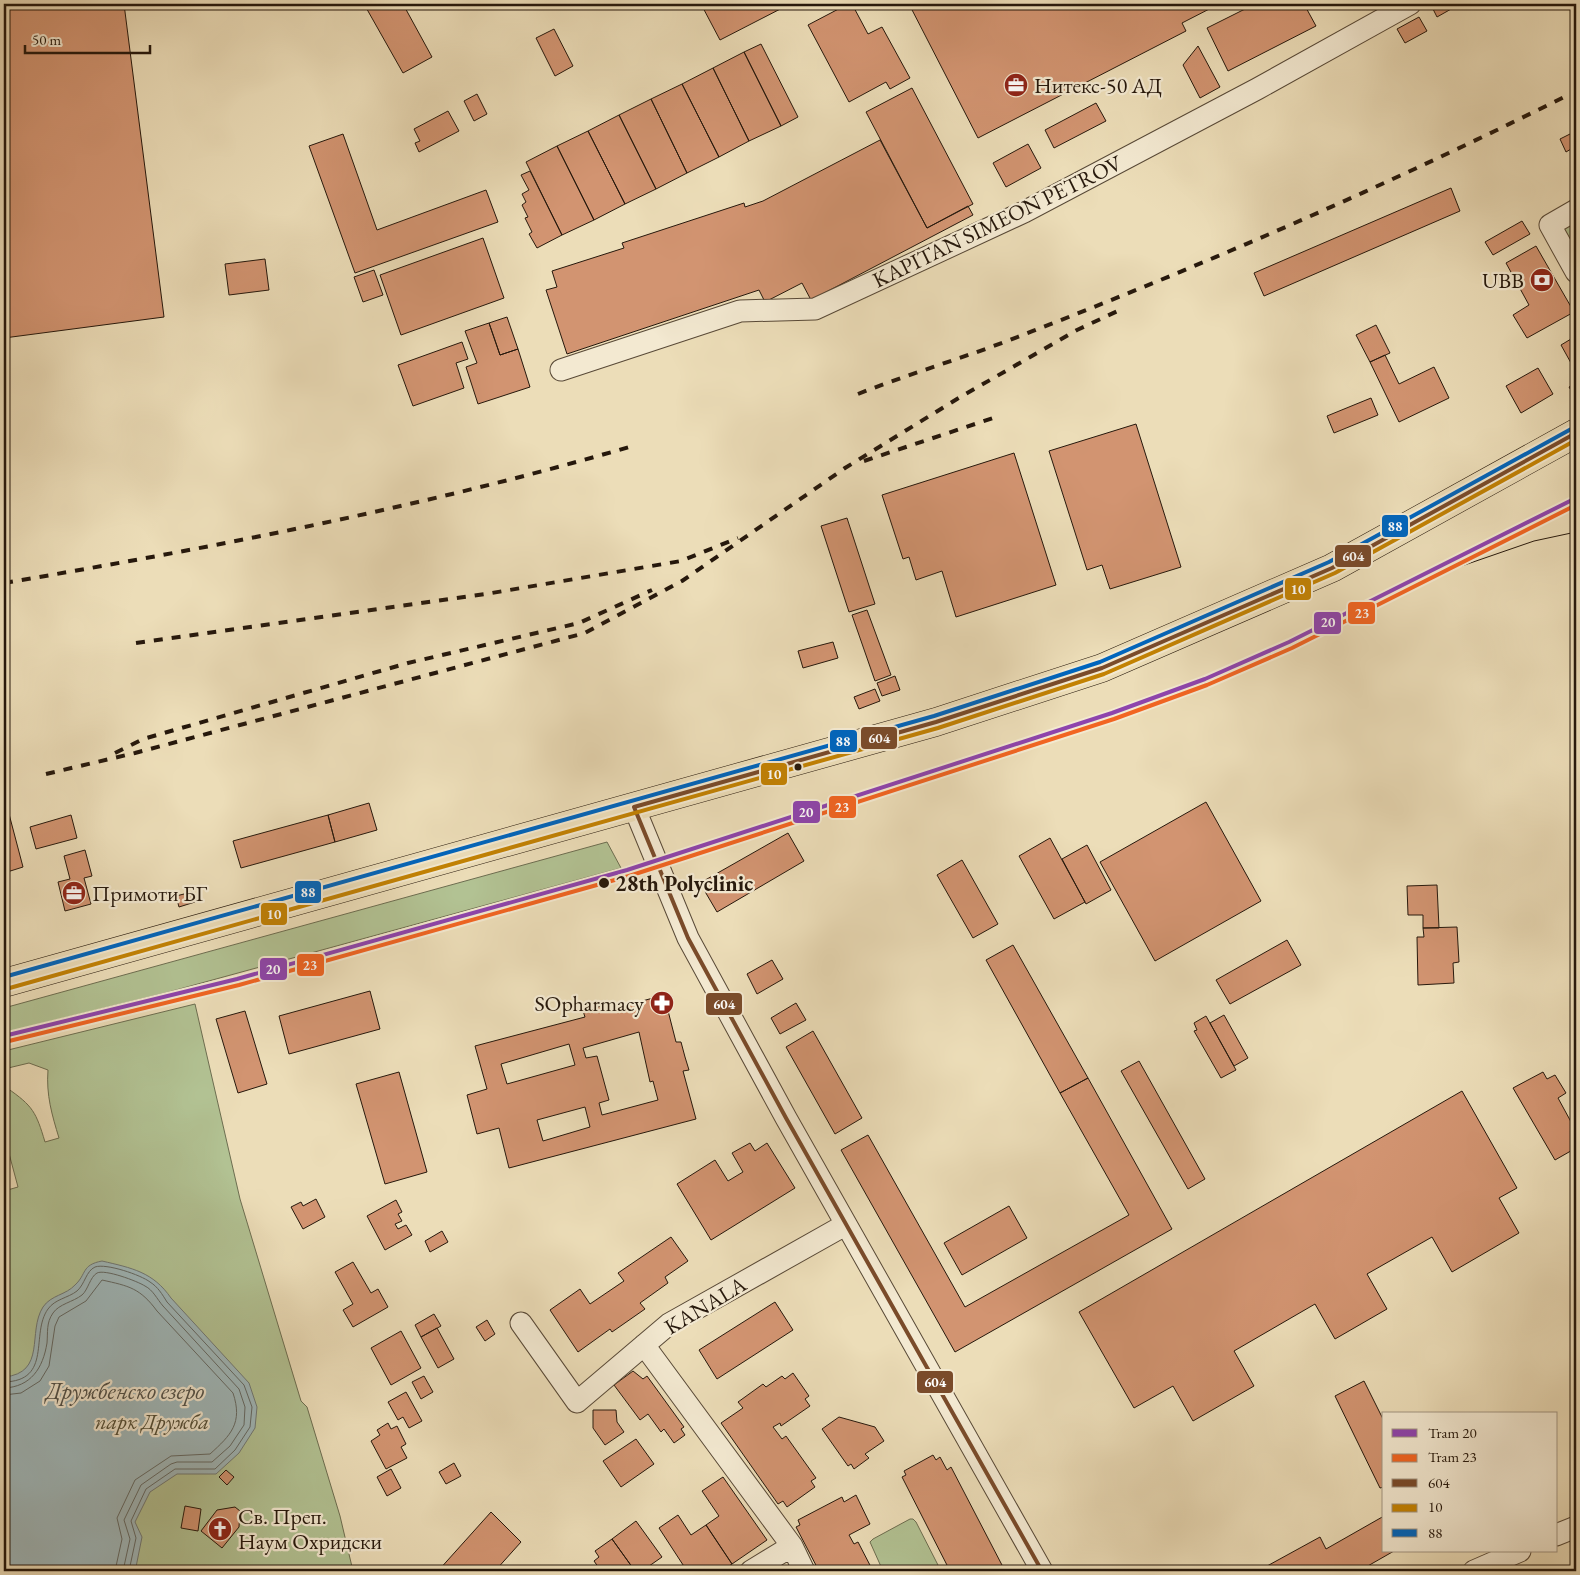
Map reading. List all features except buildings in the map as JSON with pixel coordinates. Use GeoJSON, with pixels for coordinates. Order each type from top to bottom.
{"type":"FeatureCollection","features":[{"type":"Feature","properties":{"kind":"main road"},"geometry":{"type":"LineString","coordinates":[[4,983],[936,722],[1102,668],[1332,568],[1576,433]]}},
{"type":"Feature","properties":{"kind":"street","name":"KAPITAN SIMEON PETROV"},"geometry":{"type":"LineString","coordinates":[[561,370],[740,311],[815,309],[1024,212],[1257,90],[1400,6]]}},
{"type":"Feature","properties":{"kind":"street"},"geometry":{"type":"LineString","coordinates":[[1576,210],[1550,225],[1576,272]]}},
{"type":"Feature","properties":{"kind":"street"},"geometry":{"type":"LineString","coordinates":[[634,807],[688,938],[846,1225],[1042,1571]]}},
{"type":"Feature","properties":{"kind":"street","name":"KANALA"},"geometry":{"type":"LineString","coordinates":[[521,1323],[577,1402],[669,1324],[846,1225]]}},
{"type":"Feature","properties":{"kind":"street"},"geometry":{"type":"LineString","coordinates":[[644,1345],[792,1546],[804,1571]]}},
{"type":"Feature","properties":{"kind":"street"},"geometry":{"type":"LineString","coordinates":[[1558,1534],[1576,1526]]}},
{"type":"Feature","properties":{"kind":"street"},"geometry":{"type":"LineString","coordinates":[[751,1571],[792,1546]]}},
{"type":"Feature","properties":{"kind":"street"},"geometry":{"type":"LineString","coordinates":[[1474,1571],[1518,1552]]}},
{"type":"Feature","properties":{"kind":"green space"},"geometry":{"type":"Polygon","coordinates":[[[1576,210],[1576,273],[1550,225],[1576,210]]]}},
{"type":"Feature","properties":{"kind":"green space"},"geometry":{"type":"Polygon","coordinates":[[[607,842],[621,868],[165,993],[4,1033],[4,1008],[607,842]]]}},
{"type":"Feature","properties":{"kind":"green space","name":"парк Дружба"},"geometry":{"type":"Polygon","coordinates":[[[195,1004],[240,1199],[301,1401],[307,1407],[340,1516],[353,1571],[4,1571],[4,1191],[18,1187],[7,1146],[4,1147],[4,1089],[7,1088],[16,1094],[32,1110],[39,1123],[45,1142],[59,1138],[49,1096],[48,1070],[29,1063],[4,1069],[4,1051],[195,1004]]]}},
{"type":"Feature","properties":{"kind":"green space"},"geometry":{"type":"Polygon","coordinates":[[[910,1519],[916,1522],[939,1567],[939,1571],[883,1571],[870,1542],[910,1519]]]}},
{"type":"Feature","properties":{"kind":"water","name":"Дружбенско езеро"},"geometry":{"type":"Polygon","coordinates":[[[102,1261],[141,1272],[164,1289],[249,1383],[257,1407],[255,1428],[239,1453],[216,1474],[177,1474],[150,1492],[135,1522],[142,1537],[136,1567],[133,1571],[4,1571],[4,1377],[17,1374],[26,1368],[31,1360],[38,1317],[46,1303],[67,1291],[79,1281],[87,1267],[102,1261]]]}},
{"type":"Feature","properties":{"kind":"tram line","name":"20"},"geometry":{"type":"LineString","coordinates":[[4,1036],[237,979],[627,870],[1112,713],[1205,679],[1289,642],[1576,498]]}},
{"type":"Feature","properties":{"kind":"tram line","name":"23"},"geometry":{"type":"LineString","coordinates":[[5,1042],[239,985],[629,876],[1114,719],[1207,685],[1292,648],[1576,505]]}},
{"type":"Feature","properties":{"kind":"tram line"},"geometry":{"type":"LineString","coordinates":[[1450,570],[1534,541],[1576,532]]}},
{"type":"Feature","properties":{"kind":"railway"},"geometry":{"type":"LineString","coordinates":[[858,394],[1020,336],[1161,280],[1370,189],[1576,91]]}},
{"type":"Feature","properties":{"kind":"railway"},"geometry":{"type":"LineString","coordinates":[[46,774],[135,753],[585,633],[682,581],[845,468],[957,399],[1077,330],[1124,308]]}},
{"type":"Feature","properties":{"kind":"railway"},"geometry":{"type":"LineString","coordinates":[[864,461],[993,418]]}},
{"type":"Feature","properties":{"kind":"railway"},"geometry":{"type":"LineString","coordinates":[[4,583],[243,540],[401,506],[558,467],[636,445]]}},
{"type":"Feature","properties":{"kind":"railway"},"geometry":{"type":"LineString","coordinates":[[136,643],[486,594],[681,561],[738,538]]}},
{"type":"Feature","properties":{"kind":"railway"},"geometry":{"type":"LineString","coordinates":[[115,753],[143,739],[408,663],[579,623],[652,590]]}},
{"type":"Feature","properties":{"kind":"transit line","name":"88"},"geometry":{"type":"LineString","coordinates":[[4,977],[934,716],[1100,662],[1329,562],[1573,428]]}},
{"type":"Feature","properties":{"kind":"transit line","name":"604"},"geometry":{"type":"LineString","coordinates":[[634,807],[936,722],[1102,668],[1332,568],[1576,433]]}},
{"type":"Feature","properties":{"kind":"transit line","name":"10"},"geometry":{"type":"LineString","coordinates":[[6,989],[938,728],[1104,674],[1335,573],[1576,440]]}},
{"type":"Feature","properties":{"kind":"transit line","name":"604"},"geometry":{"type":"LineString","coordinates":[[634,807],[688,938],[786,1118],[1042,1571]]}},
{"type":"Feature","properties":{"kind":"place","name":"Нитекс-50 АД"},"geometry":{"type":"Point","coordinates":[1016,85]}},
{"type":"Feature","properties":{"kind":"place","name":"UBB"},"geometry":{"type":"Point","coordinates":[1542,280]}},
{"type":"Feature","properties":{"kind":"place","name":"28th Polyclinic"},"geometry":{"type":"Point","coordinates":[604,883]}},
{"type":"Feature","properties":{"kind":"place","name":"Примоти БГ"},"geometry":{"type":"Point","coordinates":[74,893]}},
{"type":"Feature","properties":{"kind":"place","name":"SOpharmacy"},"geometry":{"type":"Point","coordinates":[662,1003]}},
{"type":"Feature","properties":{"kind":"place","name":"Св. Преп. Наум Охридски"},"geometry":{"type":"Point","coordinates":[220,1529]}}]}
